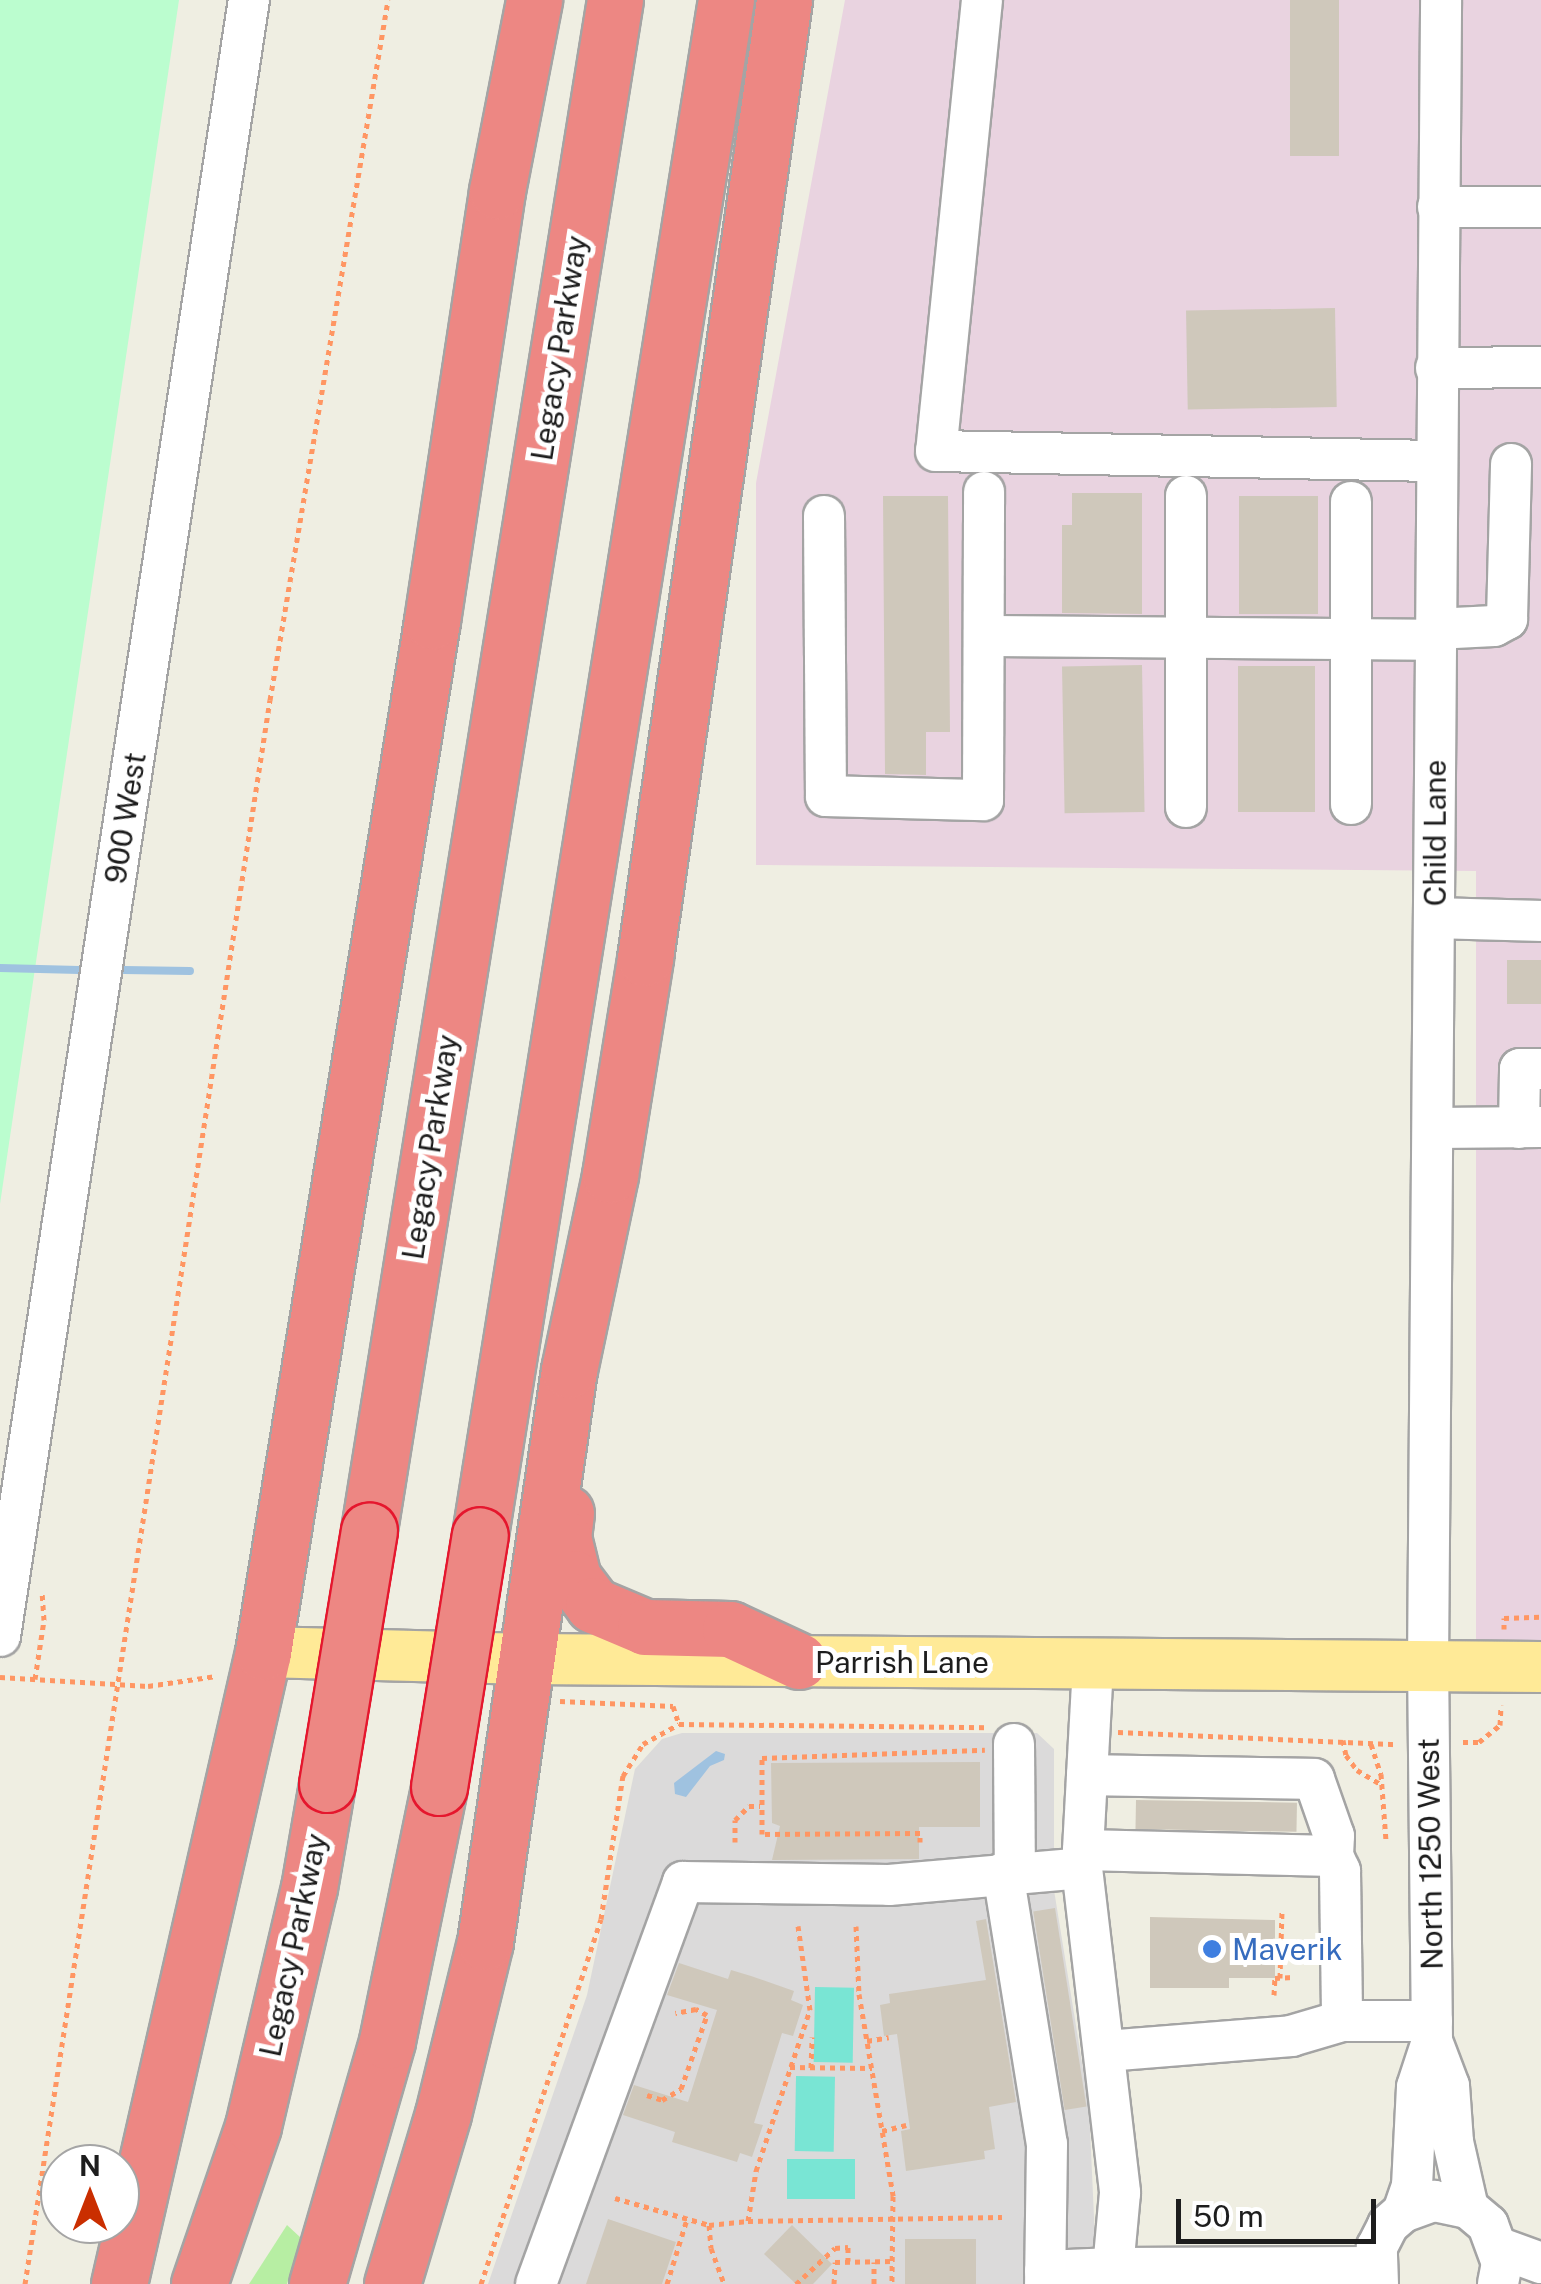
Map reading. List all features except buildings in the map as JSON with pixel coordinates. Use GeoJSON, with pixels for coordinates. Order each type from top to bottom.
{"type":"FeatureCollection","features":[{"type":"Feature","properties":{"kind":"highway"},"geometry":{"type":"LineString","coordinates":[[119,2284],[244,1663],[432,621],[497,191],[534,0]]}},
{"type":"Feature","properties":{"kind":"highway","name":"Legacy Parkway"},"geometry":{"type":"LineString","coordinates":[[199,2284],[253,2126],[309,1888],[615,0]]}},
{"type":"Feature","properties":{"kind":"highway"},"geometry":{"type":"LineString","coordinates":[[317,2284],[388,2041],[439,1787],[726,0]]}},
{"type":"Feature","properties":{"kind":"highway"},"geometry":{"type":"LineString","coordinates":[[784,0],[610,1175],[563,1537],[573,1578],[594,1604],[634,1623],[730,1629],[799,1661]]}},
{"type":"Feature","properties":{"kind":"highway"},"geometry":{"type":"LineString","coordinates":[[392,2284],[444,2114],[485,1942],[569,1370],[610,1175]]}},
{"type":"Feature","properties":{"kind":"highway"},"geometry":{"type":"LineString","coordinates":[[543,1553],[555,1591],[587,1629],[614,1641],[687,1660]]}},
{"type":"Feature","properties":{"kind":"main road","name":"Parrish Lane"},"geometry":{"type":"LineString","coordinates":[[244,1663],[528,1659],[1541,1668]]}},
{"type":"Feature","properties":{"kind":"street","name":"900 West"},"geometry":{"type":"LineString","coordinates":[[0,1636],[249,0]]}},
{"type":"Feature","properties":{"kind":"street"},"geometry":{"type":"LineString","coordinates":[[982,0],[936,452],[1436,461]]}},
{"type":"Feature","properties":{"kind":"street","name":"Child Lane"},"geometry":{"type":"LineString","coordinates":[[1428,1666],[1441,0]]}},
{"type":"Feature","properties":{"kind":"street"},"geometry":{"type":"LineString","coordinates":[[1438,207],[1541,207]]}},
{"type":"Feature","properties":{"kind":"street"},"geometry":{"type":"LineString","coordinates":[[1436,368],[1541,368]]}},
{"type":"Feature","properties":{"kind":"street"},"geometry":{"type":"LineString","coordinates":[[984,636],[1351,640],[1494,626],[1507,619],[1511,464]]}},
{"type":"Feature","properties":{"kind":"street"},"geometry":{"type":"LineString","coordinates":[[824,516],[826,796],[983,800],[984,492]]}},
{"type":"Feature","properties":{"kind":"street"},"geometry":{"type":"LineString","coordinates":[[1186,496],[1186,807]]}},
{"type":"Feature","properties":{"kind":"street"},"geometry":{"type":"LineString","coordinates":[[1351,502],[1351,804]]}},
{"type":"Feature","properties":{"kind":"street"},"geometry":{"type":"LineString","coordinates":[[1435,918],[1541,921]]}},
{"type":"Feature","properties":{"kind":"street"},"geometry":{"type":"LineString","coordinates":[[1434,1128],[1530,1127],[1520,1069],[1541,1069]]}},
{"type":"Feature","properties":{"kind":"street"},"geometry":{"type":"LineString","coordinates":[[1093,1662],[1083,1859],[1120,2193],[1114,2268]]}},
{"type":"Feature","properties":{"kind":"street","name":"North 1250 West"},"geometry":{"type":"LineString","coordinates":[[1376,2275],[1382,2236],[1403,2212],[1412,2186],[1417,2087],[1432,2031],[1428,1666]]}},
{"type":"Feature","properties":{"kind":"street"},"geometry":{"type":"LineString","coordinates":[[1006,1746],[1009,1873],[1046,2144],[1045,2277],[1114,2268],[1376,2275]]}},
{"type":"Feature","properties":{"kind":"street"},"geometry":{"type":"LineString","coordinates":[[1087,1775],[1314,1779],[1334,1836],[1333,1856],[1340,1870],[1342,2022]]}},
{"type":"Feature","properties":{"kind":"street"},"geometry":{"type":"LineString","coordinates":[[536,2284],[684,1882],[888,1885],[1009,1873],[1083,1859],[1333,1856]]}},
{"type":"Feature","properties":{"kind":"street"},"geometry":{"type":"LineString","coordinates":[[1106,2050],[1291,2036],[1342,2022],[1432,2031]]}},
{"type":"Feature","properties":{"kind":"street","name":"North 1250 West"},"geometry":{"type":"LineString","coordinates":[[1432,2031],[1449,2086],[1453,2142],[1468,2208]]}},
{"type":"Feature","properties":{"kind":"street"},"geometry":{"type":"LineString","coordinates":[[1403,2212],[1434,2202],[1468,2208],[1488,2225],[1499,2266],[1541,2263]]}},
{"type":"Feature","properties":{"kind":"path"},"geometry":{"type":"LineString","coordinates":[[25,2284],[270,700],[388,0]]}},
{"type":"Feature","properties":{"kind":"path"},"geometry":{"type":"LineString","coordinates":[[1504,1624],[1504,1618],[1541,1618]]}},
{"type":"Feature","properties":{"kind":"path"},"geometry":{"type":"LineString","coordinates":[[0,1678],[168,1685],[244,1663]]}},
{"type":"Feature","properties":{"kind":"path"},"geometry":{"type":"LineString","coordinates":[[1472,1742],[1479,1742],[1500,1725],[1500,1717]]}},
{"type":"Feature","properties":{"kind":"path"},"geometry":{"type":"LineString","coordinates":[[1115,1732],[1380,1744]]}},
{"type":"Feature","properties":{"kind":"path"},"geometry":{"type":"LineString","coordinates":[[1343,1740],[1346,1754],[1357,1770],[1382,1785]]}},
{"type":"Feature","properties":{"kind":"path"},"geometry":{"type":"LineString","coordinates":[[1371,1744],[1382,1785],[1386,1841]]}},
{"type":"Feature","properties":{"kind":"path"},"geometry":{"type":"LineString","coordinates":[[920,1842],[920,1833],[816,1838],[762,1834],[762,1758],[969,1753],[1006,1746]]}},
{"type":"Feature","properties":{"kind":"path"},"geometry":{"type":"LineString","coordinates":[[735,1842],[735,1820],[748,1806],[760,1806]]}},
{"type":"Feature","properties":{"kind":"path"},"geometry":{"type":"LineString","coordinates":[[1280,1978],[1282,1910]]}},
{"type":"Feature","properties":{"kind":"path"},"geometry":{"type":"LineString","coordinates":[[748,2220],[756,2172],[810,2010],[798,1926]]}},
{"type":"Feature","properties":{"kind":"path"},"geometry":{"type":"LineString","coordinates":[[856,1926],[859,1994],[894,2220],[892,2284]]}},
{"type":"Feature","properties":{"kind":"path"},"geometry":{"type":"LineString","coordinates":[[1274,1995],[1275,1978],[1293,1977]]}},
{"type":"Feature","properties":{"kind":"path"},"geometry":{"type":"LineString","coordinates":[[646,2095],[662,2100],[681,2089],[707,2015],[696,2009],[675,2013]]}},
{"type":"Feature","properties":{"kind":"path"},"geometry":{"type":"LineString","coordinates":[[811,2068],[812,2037]]}},
{"type":"Feature","properties":{"kind":"path"},"geometry":{"type":"LineString","coordinates":[[867,2041],[889,2037]]}},
{"type":"Feature","properties":{"kind":"path"},"geometry":{"type":"LineString","coordinates":[[790,2068],[872,2068]]}},
{"type":"Feature","properties":{"kind":"path"},"geometry":{"type":"LineString","coordinates":[[882,2131],[906,2125]]}},
{"type":"Feature","properties":{"kind":"path"},"geometry":{"type":"LineString","coordinates":[[615,2198],[709,2225],[748,2220],[1002,2218]]}},
{"type":"Feature","properties":{"kind":"path"},"geometry":{"type":"LineString","coordinates":[[667,2284],[687,2219]]}},
{"type":"Feature","properties":{"kind":"path"},"geometry":{"type":"LineString","coordinates":[[709,2225],[711,2248],[724,2284]]}},
{"type":"Feature","properties":{"kind":"path"},"geometry":{"type":"LineString","coordinates":[[796,2284],[835,2248],[848,2247],[848,2261]]}},
{"type":"Feature","properties":{"kind":"path"},"geometry":{"type":"LineString","coordinates":[[834,2284],[835,2248]]}},
{"type":"Feature","properties":{"kind":"path"},"geometry":{"type":"LineString","coordinates":[[874,2261],[874,2284]]}},
{"type":"Feature","properties":{"kind":"path"},"geometry":{"type":"LineString","coordinates":[[835,2262],[894,2261]]}},
{"type":"Feature","properties":{"kind":"shaded area"},"geometry":{"type":"Polygon","coordinates":[[[845,0],[1541,0],[1541,1651],[1476,1651],[1476,871],[756,865],[756,483],[845,0]]]}},
{"type":"Feature","properties":{"kind":"shaded area"},"geometry":{"type":"Polygon","coordinates":[[[682,1733],[1037,1733],[1054,1749],[1054,1890],[1089,2106],[1097,2284],[488,2284],[587,1995],[635,1769],[662,1739],[682,1733]]]}},
{"type":"Feature","properties":{"kind":"shaded area"},"geometry":{"type":"Polygon","coordinates":[[[716,1751],[725,1754],[724,1760],[710,1766],[686,1797],[675,1794],[674,1783],[716,1751]]]}},
{"type":"Feature","properties":{"kind":"shaded area"},"geometry":{"type":"Polygon","coordinates":[[[815,1987],[854,1988],[853,2063],[814,2062],[815,1987]]]}},
{"type":"Feature","properties":{"kind":"shaded area"},"geometry":{"type":"Polygon","coordinates":[[[796,2076],[835,2077],[834,2152],[795,2151],[796,2076]]]}},
{"type":"Feature","properties":{"kind":"shaded area"},"geometry":{"type":"Polygon","coordinates":[[[787,2159],[855,2159],[855,2199],[787,2199],[787,2159]]]}},
{"type":"Feature","properties":{"kind":"green space"},"geometry":{"type":"Polygon","coordinates":[[[0,0],[179,0],[0,1204],[0,0]]]}},
{"type":"Feature","properties":{"kind":"green space"},"geometry":{"type":"Polygon","coordinates":[[[287,2225],[301,2238],[287,2284],[249,2284],[287,2225]]]}},
{"type":"Feature","properties":{"kind":"waterway"},"geometry":{"type":"LineString","coordinates":[[0,968],[79,970]]}},
{"type":"Feature","properties":{"kind":"waterway"},"geometry":{"type":"LineString","coordinates":[[124,970],[190,971]]}},
{"type":"Feature","properties":{"kind":"place","name":"Maverik"},"geometry":{"type":"Point","coordinates":[1212,1949]}}]}
